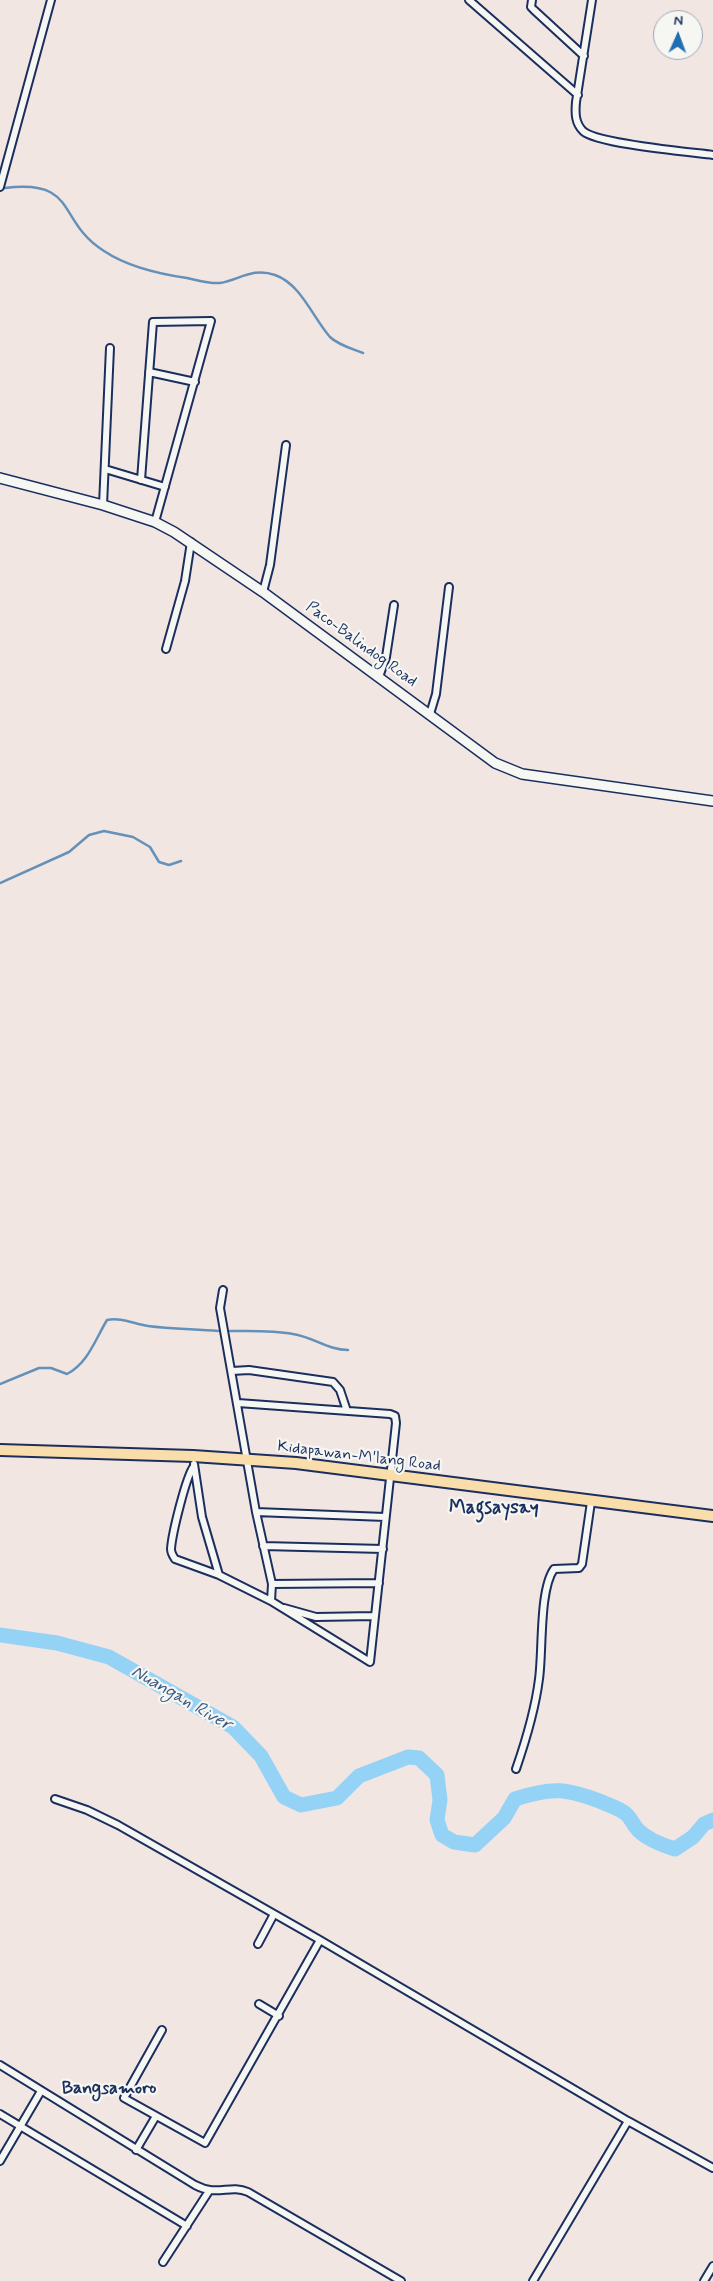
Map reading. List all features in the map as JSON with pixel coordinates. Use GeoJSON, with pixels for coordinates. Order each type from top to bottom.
{"type":"FeatureCollection","features":[{"type":"Feature","properties":{"kind":"main road","name":"Kidapawan-M'lang Road"},"geometry":{"type":"LineString","coordinates":[[0,1450],[193,1461],[247,1459],[320,1466],[591,1502],[713,1516]]}},
{"type":"Feature","properties":{"kind":"street"},"geometry":{"type":"LineString","coordinates":[[0,187],[51,0]]}},
{"type":"Feature","properties":{"kind":"street"},"geometry":{"type":"LineString","coordinates":[[469,0],[578,94]]}},
{"type":"Feature","properties":{"kind":"street"},"geometry":{"type":"LineString","coordinates":[[532,0],[531,6],[534,10],[584,56]]}},
{"type":"Feature","properties":{"kind":"street"},"geometry":{"type":"LineString","coordinates":[[592,0],[576,109],[578,124],[586,134],[619,143],[713,155]]}},
{"type":"Feature","properties":{"kind":"street"},"geometry":{"type":"LineString","coordinates":[[141,480],[153,322],[212,321],[155,522]]}},
{"type":"Feature","properties":{"kind":"street"},"geometry":{"type":"LineString","coordinates":[[103,505],[110,348]]}},
{"type":"Feature","properties":{"kind":"street"},"geometry":{"type":"LineString","coordinates":[[149,372],[195,382]]}},
{"type":"Feature","properties":{"kind":"street"},"geometry":{"type":"LineString","coordinates":[[263,592],[270,565],[286,445]]}},
{"type":"Feature","properties":{"kind":"street"},"geometry":{"type":"LineString","coordinates":[[105,469],[165,487]]}},
{"type":"Feature","properties":{"kind":"street","name":"Paco-Balindog Road"},"geometry":{"type":"LineString","coordinates":[[0,478],[103,505],[155,522],[191,542],[263,592],[496,763],[522,774],[713,801]]}},
{"type":"Feature","properties":{"kind":"street"},"geometry":{"type":"LineString","coordinates":[[166,649],[184,581],[191,542]]}},
{"type":"Feature","properties":{"kind":"street"},"geometry":{"type":"LineString","coordinates":[[430,714],[436,694],[449,588]]}},
{"type":"Feature","properties":{"kind":"street"},"geometry":{"type":"LineString","coordinates":[[379,677],[386,657],[394,605]]}},
{"type":"Feature","properties":{"kind":"street"},"geometry":{"type":"LineString","coordinates":[[223,1290],[220,1308],[256,1512],[272,1584],[273,1604]]}},
{"type":"Feature","properties":{"kind":"street"},"geometry":{"type":"LineString","coordinates":[[232,1371],[249,1370],[333,1382],[340,1390],[347,1411]]}},
{"type":"Feature","properties":{"kind":"street"},"geometry":{"type":"LineString","coordinates":[[193,1461],[186,1483],[172,1552],[175,1560],[219,1575],[273,1604],[370,1662],[396,1423],[395,1416],[390,1414],[238,1403]]}},
{"type":"Feature","properties":{"kind":"street"},"geometry":{"type":"LineString","coordinates":[[193,1461],[202,1517],[219,1575]]}},
{"type":"Feature","properties":{"kind":"street"},"geometry":{"type":"LineString","coordinates":[[516,1769],[530,1730],[539,1679],[548,1580],[554,1569],[574,1569],[579,1568],[582,1564],[591,1502]]}},
{"type":"Feature","properties":{"kind":"street"},"geometry":{"type":"LineString","coordinates":[[256,1512],[385,1517]]}},
{"type":"Feature","properties":{"kind":"street"},"geometry":{"type":"LineString","coordinates":[[263,1546],[383,1549]]}},
{"type":"Feature","properties":{"kind":"street"},"geometry":{"type":"LineString","coordinates":[[272,1584],[379,1583]]}},
{"type":"Feature","properties":{"kind":"street"},"geometry":{"type":"LineString","coordinates":[[273,1604],[316,1617],[374,1616]]}},
{"type":"Feature","properties":{"kind":"street"},"geometry":{"type":"LineString","coordinates":[[54,1799],[73,1804],[118,1825],[320,1940],[628,2121],[713,2168]]}},
{"type":"Feature","properties":{"kind":"street"},"geometry":{"type":"LineString","coordinates":[[258,1944],[274,1914]]}},
{"type":"Feature","properties":{"kind":"street"},"geometry":{"type":"LineString","coordinates":[[162,2030],[124,2098],[205,2143],[279,2016],[320,1940]]}},
{"type":"Feature","properties":{"kind":"street"},"geometry":{"type":"LineString","coordinates":[[259,2004],[279,2016]]}},
{"type":"Feature","properties":{"kind":"street"},"geometry":{"type":"LineString","coordinates":[[0,2065],[195,2185],[209,2191],[238,2189],[248,2192],[401,2281]]}},
{"type":"Feature","properties":{"kind":"street"},"geometry":{"type":"LineString","coordinates":[[0,2161],[41,2090]]}},
{"type":"Feature","properties":{"kind":"street"},"geometry":{"type":"LineString","coordinates":[[0,2114],[186,2226]]}},
{"type":"Feature","properties":{"kind":"street"},"geometry":{"type":"LineString","coordinates":[[136,2150],[156,2116]]}},
{"type":"Feature","properties":{"kind":"street"},"geometry":{"type":"LineString","coordinates":[[533,2281],[628,2121]]}},
{"type":"Feature","properties":{"kind":"street"},"geometry":{"type":"LineString","coordinates":[[163,2262],[209,2191]]}},
{"type":"Feature","properties":{"kind":"street"},"geometry":{"type":"LineString","coordinates":[[704,2281],[713,2266]]}},
{"type":"Feature","properties":{"kind":"waterway"},"geometry":{"type":"LineString","coordinates":[[5,188],[29,187],[45,190],[56,196],[89,239],[113,257],[144,269],[216,283],[260,272],[284,279],[306,302],[333,340],[363,353]]}},
{"type":"Feature","properties":{"kind":"waterway"},"geometry":{"type":"LineString","coordinates":[[0,883],[69,852],[89,835],[104,831],[133,837],[150,847],[159,862],[169,865],[181,861]]}},
{"type":"Feature","properties":{"kind":"waterway"},"geometry":{"type":"LineString","coordinates":[[0,1384],[39,1368],[51,1368],[67,1374],[86,1357],[107,1320],[122,1320],[157,1327],[218,1331]]}},
{"type":"Feature","properties":{"kind":"waterway"},"geometry":{"type":"LineString","coordinates":[[230,1331],[285,1333],[300,1336],[334,1348],[348,1350]]}},
{"type":"Feature","properties":{"kind":"waterway","name":"Nuangan River"},"geometry":{"type":"LineString","coordinates":[[0,1635],[57,1643],[109,1657],[233,1727],[261,1756],[284,1797],[301,1805],[337,1798],[359,1776],[408,1757],[419,1758],[437,1775],[440,1800],[437,1820],[442,1835],[454,1842],[475,1845],[504,1818],[515,1799],[549,1791],[578,1794],[602,1802],[623,1812],[646,1837],[675,1849],[693,1837],[704,1824],[713,1820]]}},
{"type":"Feature","properties":{"kind":"district","name":"Magsaysay"},"geometry":{"type":"Point","coordinates":[494,1509]}},
{"type":"Feature","properties":{"kind":"district","name":"Bangsamoro"},"geometry":{"type":"Point","coordinates":[109,2089]}}]}
